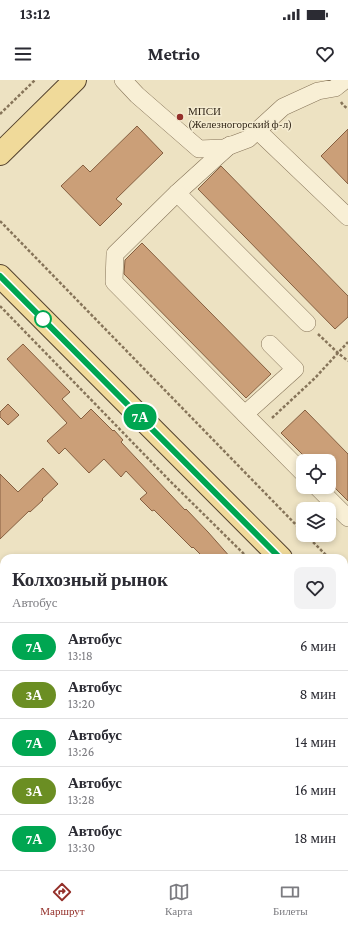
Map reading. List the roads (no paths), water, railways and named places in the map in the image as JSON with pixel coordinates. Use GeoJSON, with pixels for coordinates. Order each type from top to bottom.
{"type":"FeatureCollection","features":[{"type":"Feature","properties":{"kind":"main road"},"geometry":{"type":"LineString","coordinates":[[0,154],[75,80]]}},
{"type":"Feature","properties":{"kind":"main road"},"geometry":{"type":"LineString","coordinates":[[0,276],[276,554]]}},
{"type":"Feature","properties":{"kind":"street"},"geometry":{"type":"LineString","coordinates":[[123,80],[137,95],[199,149],[224,148],[248,139],[283,107],[318,91],[335,88],[345,80]]}},
{"type":"Feature","properties":{"kind":"street"},"geometry":{"type":"LineString","coordinates":[[258,131],[348,217]]}},
{"type":"Feature","properties":{"kind":"street"},"geometry":{"type":"LineString","coordinates":[[230,146],[177,193],[115,254],[114,282],[296,466]]}},
{"type":"Feature","properties":{"kind":"street"},"geometry":{"type":"LineString","coordinates":[[177,193],[307,324]]}},
{"type":"Feature","properties":{"kind":"street"},"geometry":{"type":"LineString","coordinates":[[245,414],[295,369],[270,344]]}},
{"type":"Feature","properties":{"kind":"street"},"geometry":{"type":"LineString","coordinates":[[324,494],[348,518]]}},
{"type":"Feature","properties":{"kind":"place","name":"МПСИ (Железногорский ф-л)"},"geometry":{"type":"Point","coordinates":[180,117]}}]}
